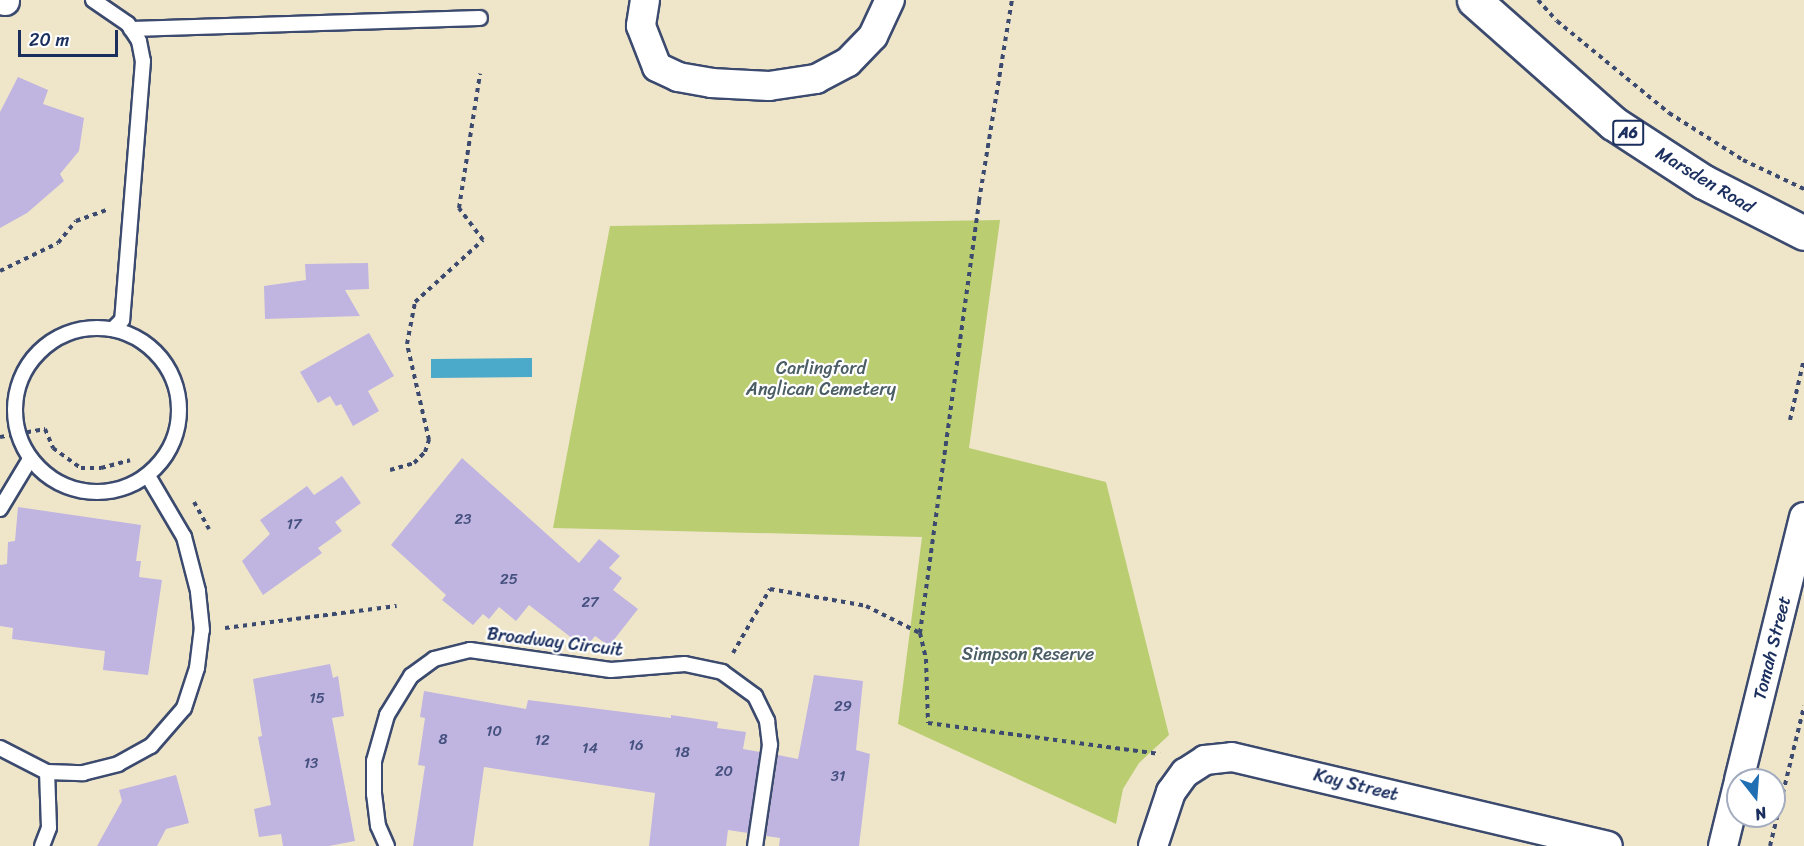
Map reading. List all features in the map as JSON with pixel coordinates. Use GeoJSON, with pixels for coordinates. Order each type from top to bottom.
{"type":"FeatureCollection","features":[{"type":"Feature","properties":{"kind":"highway","name":"Marsden Road"},"geometry":{"type":"LineString","coordinates":[[1474,0],[1613,123],[1704,182],[1804,233]]}},
{"type":"Feature","properties":{"kind":"street"},"geometry":{"type":"LineString","coordinates":[[645,0],[641,26],[657,67],[678,77],[711,83],[769,86],[816,79],[848,62],[873,36],[890,0]]}},
{"type":"Feature","properties":{"kind":"street","name":"Tomah Street"},"geometry":{"type":"LineString","coordinates":[[1742,768],[1804,517]]}},
{"type":"Feature","properties":{"kind":"street","name":"Kay Street"},"geometry":{"type":"LineString","coordinates":[[1205,760],[1252,759],[1608,846]]}},
{"type":"Feature","properties":{"kind":"street"},"geometry":{"type":"LineString","coordinates":[[1153,846],[1171,792],[1185,773],[1205,760]]}},
{"type":"Feature","properties":{"kind":"street"},"geometry":{"type":"LineString","coordinates":[[1723,846],[1727,828]]}},
{"type":"Feature","properties":{"kind":"lane"},"geometry":{"type":"LineString","coordinates":[[93,0],[131,29],[139,41],[143,60],[122,320],[113,329]]}},
{"type":"Feature","properties":{"kind":"lane"},"geometry":{"type":"LineString","coordinates":[[131,29],[480,18]]}},
{"type":"Feature","properties":{"kind":"lane"},"geometry":{"type":"LineString","coordinates":[[85,328],[113,329],[137,337],[157,352],[172,373],[180,396],[180,422],[173,446],[148,476],[125,489],[99,493],[73,490],[49,478],[30,459],[16,430],[15,403],[21,376],[37,353],[59,337],[85,328]]}},
{"type":"Feature","properties":{"kind":"lane"},"geometry":{"type":"LineString","coordinates":[[0,509],[30,459]]}},
{"type":"Feature","properties":{"kind":"lane"},"geometry":{"type":"LineString","coordinates":[[0,748],[47,772],[95,770],[118,764],[151,746],[184,708],[197,668],[202,630],[198,591],[184,537],[148,476]]}},
{"type":"Feature","properties":{"kind":"lane","name":"Broadway Circuit"},"geometry":{"type":"LineString","coordinates":[[387,846],[378,826],[374,761],[387,716],[411,676],[434,659],[470,650],[611,670],[685,664],[722,672],[755,696],[767,721],[770,745],[755,846]]}},
{"type":"Feature","properties":{"kind":"lane"},"geometry":{"type":"LineString","coordinates":[[42,846],[49,828],[47,772]]}},
{"type":"Feature","properties":{"kind":"path"},"geometry":{"type":"LineString","coordinates":[[1012,0],[979,201],[920,633],[926,659],[928,723],[1205,760]]}},
{"type":"Feature","properties":{"kind":"path","name":"Marsden Road"},"geometry":{"type":"LineString","coordinates":[[1538,0],[1557,21],[1669,113],[1743,160],[1804,189]]}},
{"type":"Feature","properties":{"kind":"path"},"geometry":{"type":"LineString","coordinates":[[390,470],[414,463],[425,452],[429,440],[407,344],[415,302],[483,240],[459,208],[480,74]]}},
{"type":"Feature","properties":{"kind":"path"},"geometry":{"type":"LineString","coordinates":[[0,272],[58,243],[76,221],[132,200]]}},
{"type":"Feature","properties":{"kind":"path"},"geometry":{"type":"LineString","coordinates":[[1790,420],[1804,359]]}},
{"type":"Feature","properties":{"kind":"path"},"geometry":{"type":"LineString","coordinates":[[722,672],[770,589],[866,606],[920,633]]}},
{"type":"Feature","properties":{"kind":"path"},"geometry":{"type":"LineString","coordinates":[[202,630],[397,606]]}},
{"type":"Feature","properties":{"kind":"path"},"geometry":{"type":"LineString","coordinates":[[1770,846],[1804,706]]}},
{"type":"Feature","properties":{"kind":"green space","name":"Carlingford Anglican Cemetery"},"geometry":{"type":"Polygon","coordinates":[[[1000,220],[969,448],[1106,482],[1169,735],[1139,763],[1123,789],[1116,824],[898,724],[922,537],[553,528],[610,226],[1000,220]]]}},
{"type":"Feature","properties":{"kind":"water"},"geometry":{"type":"Polygon","coordinates":[[[532,358],[532,377],[431,378],[431,359],[532,358]]]}},
{"type":"Feature","properties":{"kind":"building"},"geometry":{"type":"Polygon","coordinates":[[[18,77],[48,90],[43,104],[84,118],[79,151],[60,174],[64,181],[27,213],[0,228],[0,112],[18,77]]]}},
{"type":"Feature","properties":{"kind":"building"},"geometry":{"type":"Polygon","coordinates":[[[368,263],[369,289],[345,290],[360,316],[265,319],[264,286],[306,280],[305,264],[368,263]]]}},
{"type":"Feature","properties":{"kind":"building"},"geometry":{"type":"Polygon","coordinates":[[[369,333],[394,376],[368,391],[379,411],[353,426],[341,404],[336,406],[330,396],[318,403],[300,372],[369,333]]]}},
{"type":"Feature","properties":{"kind":"building"},"geometry":{"type":"Polygon","coordinates":[[[462,458],[579,563],[599,539],[620,556],[609,568],[622,578],[613,590],[638,609],[609,646],[595,636],[587,646],[579,639],[577,642],[529,605],[516,621],[499,607],[489,619],[483,614],[473,625],[442,600],[446,595],[391,545],[462,458]]]}},
{"type":"Feature","properties":{"kind":"building"},"geometry":{"type":"Polygon","coordinates":[[[342,476],[361,503],[335,522],[342,531],[318,548],[322,553],[263,595],[242,561],[270,534],[260,520],[307,486],[314,495],[342,476]]]}},
{"type":"Feature","properties":{"kind":"building"},"geometry":{"type":"Polygon","coordinates":[[[18,507],[141,525],[136,561],[141,561],[139,577],[162,580],[148,675],[103,670],[105,651],[12,639],[13,628],[0,626],[0,565],[7,564],[8,542],[15,541],[18,507]]]}},
{"type":"Feature","properties":{"kind":"building"},"geometry":{"type":"Polygon","coordinates":[[[330,664],[333,678],[338,676],[344,716],[332,718],[355,841],[329,846],[283,846],[281,834],[259,837],[254,809],[271,805],[258,737],[262,736],[253,679],[330,664]]]}},
{"type":"Feature","properties":{"kind":"building"},"geometry":{"type":"Polygon","coordinates":[[[814,675],[863,681],[856,750],[870,754],[859,846],[779,846],[780,838],[766,836],[778,755],[798,759],[814,675]]]}},
{"type":"Feature","properties":{"kind":"building"},"geometry":{"type":"Polygon","coordinates":[[[424,691],[526,709],[528,700],[671,718],[671,715],[718,722],[717,728],[746,732],[743,749],[760,752],[748,833],[728,830],[726,846],[649,846],[655,793],[484,767],[473,846],[413,846],[425,766],[418,765],[425,718],[420,717],[424,691]]]}},
{"type":"Feature","properties":{"kind":"building"},"geometry":{"type":"Polygon","coordinates":[[[176,775],[189,823],[166,829],[157,846],[97,846],[122,801],[119,790],[176,775]]]}},
{"type":"Feature","properties":{"kind":"park label","name":"Simpson Reserve"},"geometry":{"type":"Point","coordinates":[1028,654]}}]}
